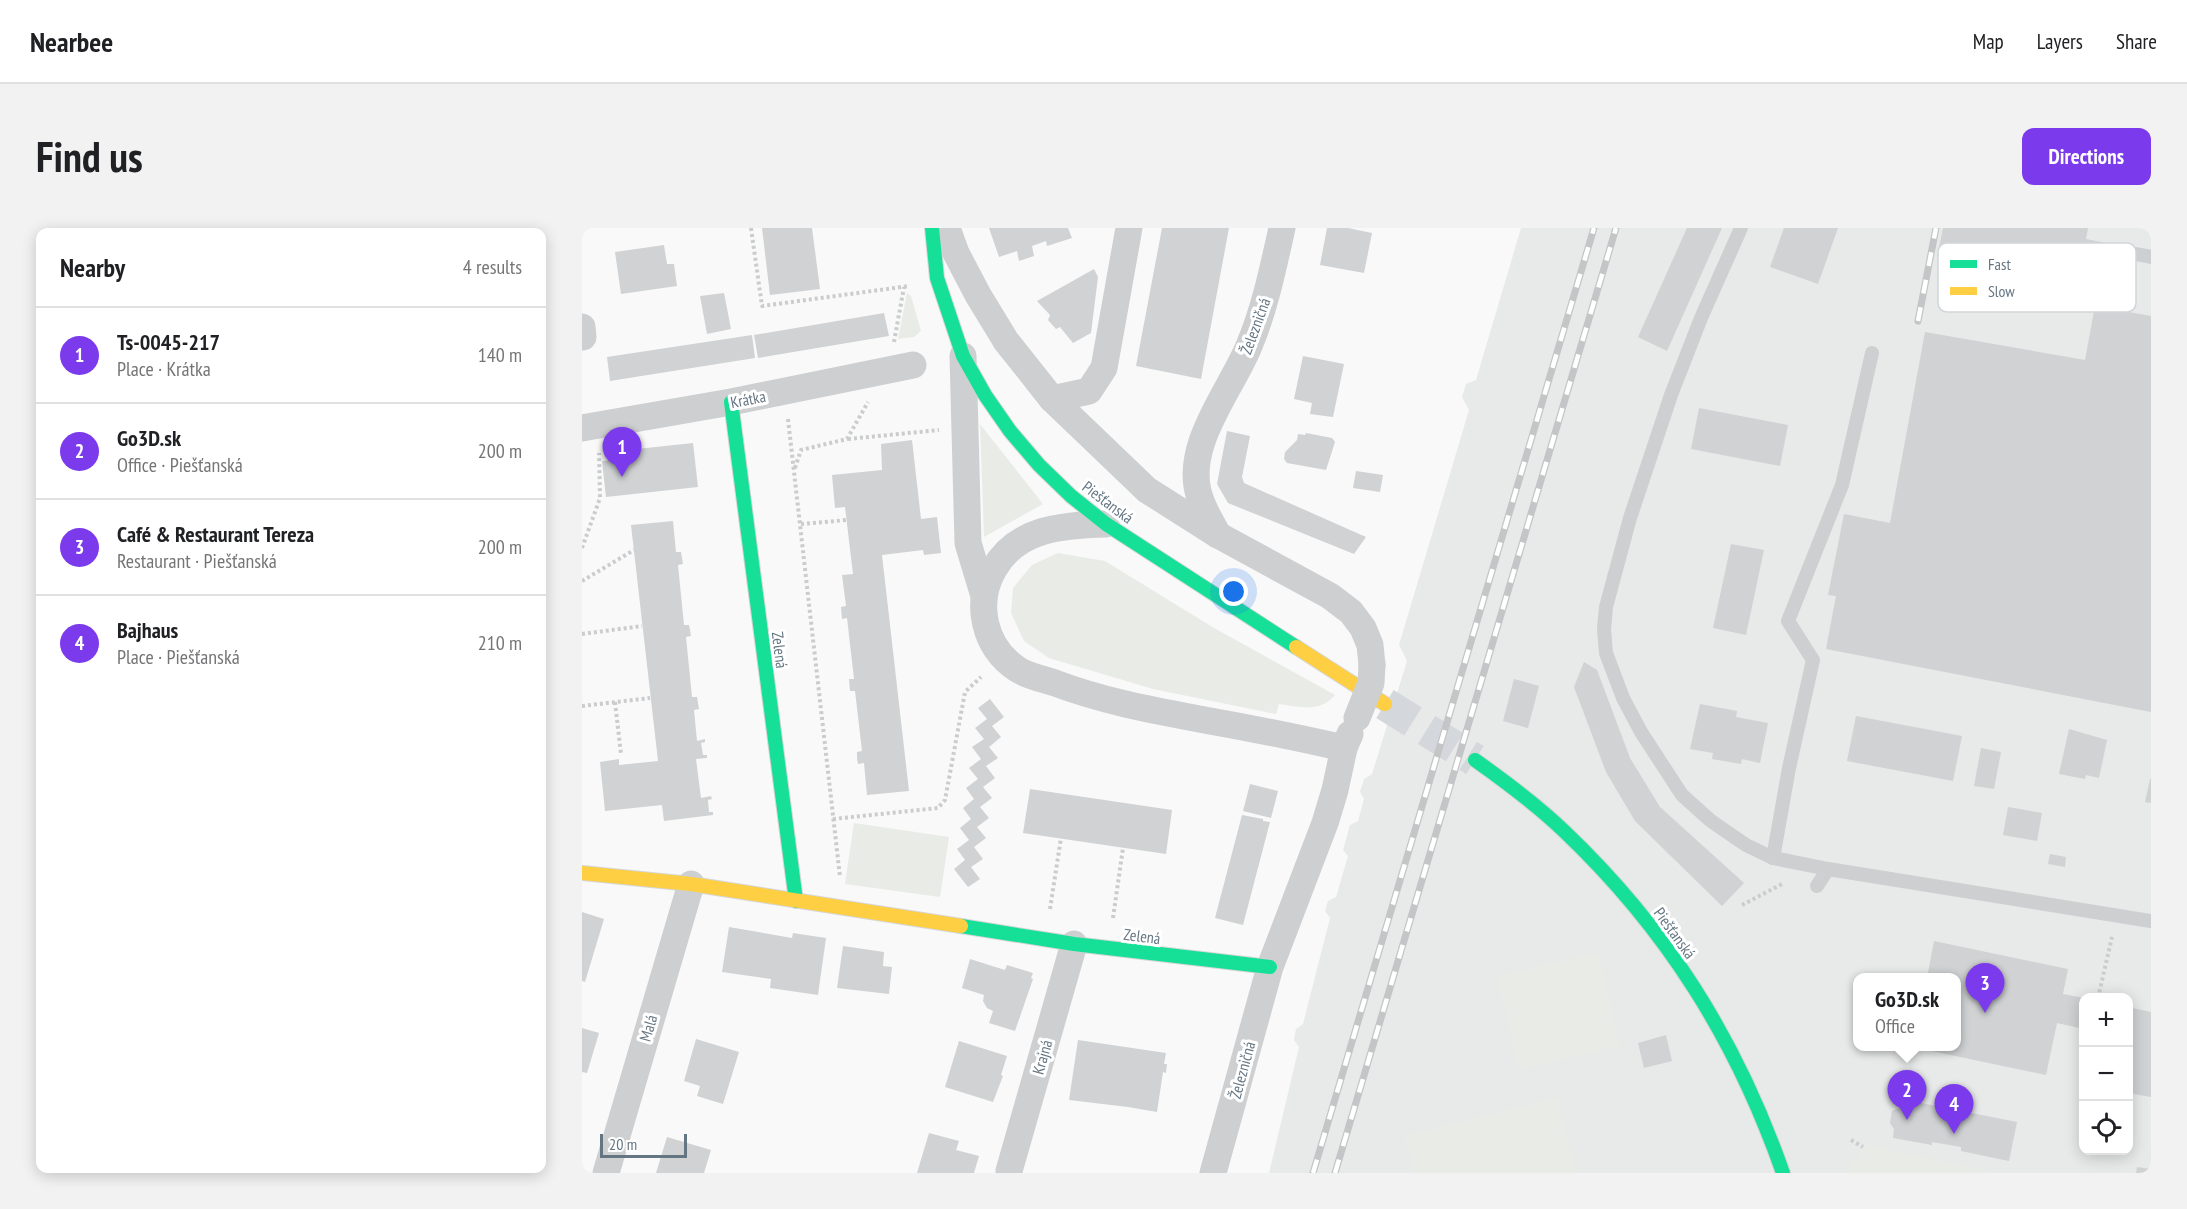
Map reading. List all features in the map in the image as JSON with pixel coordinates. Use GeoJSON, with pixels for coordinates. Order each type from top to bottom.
{"type":"FeatureCollection","features":[{"type":"Feature","properties":{"kind":"street","name":"Piešťanská"},"geometry":{"type":"LineString","coordinates":[[932,228],[937,278],[963,356],[985,395],[1010,431],[1032,457],[1071,496],[1106,524],[1385,704]]}},
{"type":"Feature","properties":{"kind":"street"},"geometry":{"type":"LineString","coordinates":[[947,228],[956,253],[1006,341],[1052,399],[1146,490],[1218,535]]}},
{"type":"Feature","properties":{"kind":"street"},"geometry":{"type":"LineString","coordinates":[[1052,399],[1089,391],[1104,368],[1129,228]]}},
{"type":"Feature","properties":{"kind":"street","name":"Železničná"},"geometry":{"type":"LineString","coordinates":[[1213,1173],[1270,967],[1325,822],[1344,748],[1371,683],[1370,645],[1363,628],[1351,612],[1306,581],[1218,535],[1199,498],[1196,474],[1197,454],[1212,418],[1248,350],[1261,317],[1282,228]]}},
{"type":"Feature","properties":{"kind":"street"},"geometry":{"type":"LineString","coordinates":[[963,356],[968,543],[984,597]]}},
{"type":"Feature","properties":{"kind":"street","name":"Krátka"},"geometry":{"type":"LineString","coordinates":[[590,436],[731,402],[914,365]]}},
{"type":"Feature","properties":{"kind":"street","name":"Zelená"},"geometry":{"type":"LineString","coordinates":[[731,402],[796,901]]}},
{"type":"Feature","properties":{"kind":"street"},"geometry":{"type":"LineString","coordinates":[[1106,524],[1068,526],[1033,534],[1011,547],[998,561],[989,577],[984,597],[984,617],[988,636],[1001,656],[1018,670],[1076,691],[1145,708],[1344,748]]}},
{"type":"Feature","properties":{"kind":"street","name":"Piešťanská"},"geometry":{"type":"LineString","coordinates":[[1475,760],[1521,794],[1564,831],[1604,871],[1641,914],[1707,1007],[1735,1057],[1759,1109],[1783,1173]]}},
{"type":"Feature","properties":{"kind":"street","name":"Zelená"},"geometry":{"type":"LineString","coordinates":[[582,873],[691,884],[1074,944],[1270,967]]}},
{"type":"Feature","properties":{"kind":"street","name":"Malá"},"geometry":{"type":"LineString","coordinates":[[606,1173],[691,884]]}},
{"type":"Feature","properties":{"kind":"street","name":"Krajná"},"geometry":{"type":"LineString","coordinates":[[1009,1171],[1074,944]]}},
{"type":"Feature","properties":{"kind":"lane"},"geometry":{"type":"LineString","coordinates":[[1741,228],[1701,318],[1671,395],[1621,546],[1606,607],[1604,629],[1606,653],[1623,698],[1656,758],[1682,795],[1711,821],[1746,845],[1773,858],[1828,869],[2151,921]]}},
{"type":"Feature","properties":{"kind":"lane"},"geometry":{"type":"LineString","coordinates":[[2136,254],[2151,257]]}},
{"type":"Feature","properties":{"kind":"lane"},"geometry":{"type":"LineString","coordinates":[[1773,858],[1789,768],[1813,660],[1788,621],[1842,485],[1872,352]]}},
{"type":"Feature","properties":{"kind":"lane"},"geometry":{"type":"LineString","coordinates":[[1817,886],[1828,869]]}},
{"type":"Feature","properties":{"kind":"path"},"geometry":{"type":"LineString","coordinates":[[751,228],[762,306],[904,287],[913,285],[910,277]]}},
{"type":"Feature","properties":{"kind":"path"},"geometry":{"type":"LineString","coordinates":[[894,346],[904,287]]}},
{"type":"Feature","properties":{"kind":"path"},"geometry":{"type":"LineString","coordinates":[[776,393],[787,415],[843,907]]}},
{"type":"Feature","properties":{"kind":"path"},"geometry":{"type":"LineString","coordinates":[[847,439],[872,395]]}},
{"type":"Feature","properties":{"kind":"path"},"geometry":{"type":"LineString","coordinates":[[794,470],[801,450],[847,439],[948,429]]}},
{"type":"Feature","properties":{"kind":"path"},"geometry":{"type":"LineString","coordinates":[[582,548],[600,498],[590,436]]}},
{"type":"Feature","properties":{"kind":"path"},"geometry":{"type":"LineString","coordinates":[[801,524],[847,520]]}},
{"type":"Feature","properties":{"kind":"path"},"geometry":{"type":"LineString","coordinates":[[582,581],[634,550]]}},
{"type":"Feature","properties":{"kind":"path"},"geometry":{"type":"LineString","coordinates":[[582,634],[642,627]]}},
{"type":"Feature","properties":{"kind":"path"},"geometry":{"type":"LineString","coordinates":[[833,819],[938,807],[945,800],[965,692],[981,677]]}},
{"type":"Feature","properties":{"kind":"path"},"geometry":{"type":"LineString","coordinates":[[582,706],[650,698]]}},
{"type":"Feature","properties":{"kind":"path"},"geometry":{"type":"LineString","coordinates":[[615,702],[621,754]]}},
{"type":"Feature","properties":{"kind":"path"},"geometry":{"type":"LineString","coordinates":[[1045,939],[1061,838]]}},
{"type":"Feature","properties":{"kind":"path"},"geometry":{"type":"LineString","coordinates":[[1108,948],[1124,848]]}},
{"type":"Feature","properties":{"kind":"path"},"geometry":{"type":"LineString","coordinates":[[1743,905],[1787,882],[1817,886]]}},
{"type":"Feature","properties":{"kind":"path"},"geometry":{"type":"LineString","coordinates":[[2099,993],[2117,915]]}},
{"type":"Feature","properties":{"kind":"path"},"geometry":{"type":"LineString","coordinates":[[1851,1140],[1863,1147]]}},
{"type":"Feature","properties":{"kind":"shaded area"},"geometry":{"type":"Polygon","coordinates":[[[1521,228],[2151,228],[2151,1173],[1269,1173],[1299,1047],[1294,1040],[1296,1029],[1303,1024],[1330,918],[1325,911],[1328,901],[1336,897],[1348,856],[1343,850],[1350,825],[1358,821],[1364,799],[1360,792],[1364,779],[1372,774],[1407,661],[1399,645],[1469,410],[1462,397],[1466,384],[1476,380],[1521,228]]]}},
{"type":"Feature","properties":{"kind":"shaded area"},"geometry":{"type":"Polygon","coordinates":[[[907,293],[911,296],[921,331],[914,337],[898,339],[907,293]]]}},
{"type":"Feature","properties":{"kind":"shaded area"},"geometry":{"type":"Polygon","coordinates":[[[980,424],[1043,504],[984,537],[980,424]]]}},
{"type":"Feature","properties":{"kind":"shaded area"},"geometry":{"type":"Polygon","coordinates":[[[1058,553],[1105,561],[1214,628],[1335,695],[1329,701],[1316,707],[1279,704],[1276,714],[1153,689],[1049,658],[1024,641],[1011,613],[1013,588],[1032,565],[1058,553]]]}},
{"type":"Feature","properties":{"kind":"shaded area"},"geometry":{"type":"Polygon","coordinates":[[[854,823],[949,837],[940,897],[845,884],[854,823]]]}},
{"type":"Feature","properties":{"kind":"shaded area"},"geometry":{"type":"Polygon","coordinates":[[[1598,952],[1620,1046],[1519,1070],[1497,977],[1598,952]]]}},
{"type":"Feature","properties":{"kind":"shaded area"},"geometry":{"type":"Polygon","coordinates":[[[1557,1098],[1576,1173],[1414,1173],[1405,1136],[1557,1098]]]}},
{"type":"Feature","properties":{"kind":"shaded area"},"geometry":{"type":"Polygon","coordinates":[[[1864,1144],[1997,1173],[1847,1173],[1864,1144]]]}},
{"type":"Feature","properties":{"kind":"building"},"geometry":{"type":"Polygon","coordinates":[[[762,228],[812,228],[820,289],[770,295],[762,228]]]}},
{"type":"Feature","properties":{"kind":"building"},"geometry":{"type":"Polygon","coordinates":[[[989,228],[1068,228],[1072,238],[1047,246],[1046,241],[1032,246],[1034,256],[1019,261],[1017,251],[999,257],[989,228]]]}},
{"type":"Feature","properties":{"kind":"building"},"geometry":{"type":"Polygon","coordinates":[[[1162,228],[1229,228],[1201,379],[1136,366],[1162,228]]]}},
{"type":"Feature","properties":{"kind":"building"},"geometry":{"type":"Polygon","coordinates":[[[1327,228],[1348,228],[1372,233],[1364,273],[1320,265],[1327,228]]]}},
{"type":"Feature","properties":{"kind":"building"},"geometry":{"type":"Polygon","coordinates":[[[1687,228],[1722,228],[1667,351],[1638,337],[1687,228]]]}},
{"type":"Feature","properties":{"kind":"building"},"geometry":{"type":"Polygon","coordinates":[[[1784,228],[1838,228],[1818,284],[1770,267],[1784,228]]]}},
{"type":"Feature","properties":{"kind":"building"},"geometry":{"type":"Polygon","coordinates":[[[1943,228],[2088,228],[2086,239],[2106,243],[1940,243],[1943,228]]]}},
{"type":"Feature","properties":{"kind":"building"},"geometry":{"type":"Polygon","coordinates":[[[664,245],[667,264],[674,264],[677,286],[621,294],[615,252],[664,245]]]}},
{"type":"Feature","properties":{"kind":"building"},"geometry":{"type":"Polygon","coordinates":[[[1094,269],[1098,277],[1091,333],[1073,343],[1060,327],[1056,329],[1048,320],[1050,315],[1037,301],[1094,269]]]}},
{"type":"Feature","properties":{"kind":"building"},"geometry":{"type":"Polygon","coordinates":[[[724,293],[731,329],[707,334],[700,296],[724,293]]]}},
{"type":"Feature","properties":{"kind":"building"},"geometry":{"type":"Polygon","coordinates":[[[2094,312],[2129,312],[2151,316],[2151,712],[1826,649],[1836,596],[1828,595],[1844,514],[1890,523],[1925,332],[2085,360],[2094,312]]]}},
{"type":"Feature","properties":{"kind":"building"},"geometry":{"type":"Polygon","coordinates":[[[884,313],[889,336],[758,358],[754,335],[884,313]]]}},
{"type":"Feature","properties":{"kind":"building"},"geometry":{"type":"Polygon","coordinates":[[[752,335],[755,358],[610,381],[607,357],[752,335]]]}},
{"type":"Feature","properties":{"kind":"building"},"geometry":{"type":"Polygon","coordinates":[[[1303,356],[1344,364],[1333,417],[1310,414],[1312,403],[1294,399],[1303,356]]]}},
{"type":"Feature","properties":{"kind":"building"},"geometry":{"type":"Polygon","coordinates":[[[1699,408],[1788,425],[1780,466],[1691,449],[1699,408]]]}},
{"type":"Feature","properties":{"kind":"building"},"geometry":{"type":"Polygon","coordinates":[[[1227,431],[1250,436],[1242,477],[1244,483],[1366,537],[1354,554],[1228,503],[1217,484],[1227,431]]]}},
{"type":"Feature","properties":{"kind":"building"},"geometry":{"type":"Polygon","coordinates":[[[1306,433],[1332,438],[1335,442],[1326,470],[1287,463],[1284,459],[1285,452],[1297,440],[1298,434],[1305,435],[1306,433]]]}},
{"type":"Feature","properties":{"kind":"building"},"geometry":{"type":"Polygon","coordinates":[[[912,440],[921,519],[937,517],[941,553],[924,555],[923,550],[882,555],[909,791],[867,795],[864,763],[858,764],[857,758],[857,752],[862,751],[855,691],[850,691],[849,679],[854,679],[847,618],[842,619],[841,607],[846,606],[842,575],[853,574],[845,507],[835,508],[832,475],[882,470],[881,444],[912,440]]]}},
{"type":"Feature","properties":{"kind":"building"},"geometry":{"type":"Polygon","coordinates":[[[693,443],[698,487],[606,497],[602,461],[638,458],[637,449],[693,443]]]}},
{"type":"Feature","properties":{"kind":"building"},"geometry":{"type":"Polygon","coordinates":[[[1356,471],[1383,475],[1380,492],[1353,488],[1356,471]]]}},
{"type":"Feature","properties":{"kind":"building"},"geometry":{"type":"Polygon","coordinates":[[[673,521],[676,552],[681,552],[683,564],[678,565],[684,625],[689,625],[691,636],[686,637],[692,697],[697,697],[699,709],[694,710],[697,741],[705,739],[705,742],[701,743],[703,755],[707,755],[707,758],[696,759],[701,798],[711,796],[712,799],[708,800],[709,812],[713,812],[713,815],[664,821],[662,805],[605,811],[600,762],[619,759],[619,765],[658,761],[631,525],[673,521]]]}},
{"type":"Feature","properties":{"kind":"building"},"geometry":{"type":"Polygon","coordinates":[[[1731,544],[1764,550],[1746,635],[1713,628],[1731,544]]]}},
{"type":"Feature","properties":{"kind":"building"},"geometry":{"type":"Polygon","coordinates":[[[1584,662],[1597,670],[1630,758],[1660,807],[1744,883],[1722,906],[1635,821],[1606,772],[1574,687],[1584,662]]]}},
{"type":"Feature","properties":{"kind":"building"},"geometry":{"type":"Polygon","coordinates":[[[1514,679],[1539,686],[1528,728],[1503,721],[1514,679]]]}},
{"type":"Feature","properties":{"kind":"building"},"geometry":{"type":"Polygon","coordinates":[[[990,699],[1004,717],[992,726],[1001,737],[989,747],[998,758],[986,766],[995,778],[983,787],[992,798],[980,807],[989,818],[977,827],[986,838],[974,847],[983,859],[971,867],[980,879],[968,887],[954,869],[965,860],[957,849],[969,840],[960,828],[971,819],[963,808],[974,799],[966,788],[978,779],[969,768],[981,759],[972,747],[984,739],[975,728],[987,719],[978,708],[990,699]]]}},
{"type":"Feature","properties":{"kind":"building"},"geometry":{"type":"Polygon","coordinates":[[[1700,704],[1737,711],[1736,717],[1768,723],[1760,763],[1742,759],[1741,764],[1712,759],[1713,753],[1690,749],[1700,704]]]}},
{"type":"Feature","properties":{"kind":"building"},"geometry":{"type":"Polygon","coordinates":[[[1856,716],[1962,736],[1953,781],[1847,761],[1856,716]]]}},
{"type":"Feature","properties":{"kind":"building"},"geometry":{"type":"Polygon","coordinates":[[[2069,729],[2107,740],[2099,778],[2086,775],[2085,779],[2059,774],[2069,729]]]}},
{"type":"Feature","properties":{"kind":"building"},"geometry":{"type":"Polygon","coordinates":[[[1981,748],[2001,752],[1994,789],[1974,786],[1981,748]]]}},
{"type":"Feature","properties":{"kind":"building"},"geometry":{"type":"Polygon","coordinates":[[[2151,779],[2151,803],[2145,802],[2151,779]]]}},
{"type":"Feature","properties":{"kind":"building"},"geometry":{"type":"Polygon","coordinates":[[[1250,784],[1278,791],[1271,818],[1243,811],[1250,784]]]}},
{"type":"Feature","properties":{"kind":"building"},"geometry":{"type":"Polygon","coordinates":[[[1030,789],[1172,810],[1166,854],[1023,833],[1030,789]]]}},
{"type":"Feature","properties":{"kind":"building"},"geometry":{"type":"Polygon","coordinates":[[[2008,807],[2042,813],[2037,841],[2003,835],[2008,807]]]}},
{"type":"Feature","properties":{"kind":"building"},"geometry":{"type":"Polygon","coordinates":[[[1242,815],[1270,822],[1243,925],[1215,918],[1242,815]]]}},
{"type":"Feature","properties":{"kind":"building"},"geometry":{"type":"Polygon","coordinates":[[[2050,854],[2066,857],[2065,867],[2048,864],[2050,854]]]}},
{"type":"Feature","properties":{"kind":"building"},"geometry":{"type":"Polygon","coordinates":[[[582,912],[604,919],[585,982],[582,981],[582,912]]]}},
{"type":"Feature","properties":{"kind":"building"},"geometry":{"type":"Polygon","coordinates":[[[729,927],[792,938],[793,933],[826,938],[818,995],[770,988],[771,979],[722,972],[729,927]]]}},
{"type":"Feature","properties":{"kind":"building"},"geometry":{"type":"Polygon","coordinates":[[[1934,941],[2068,969],[2063,994],[2079,997],[2079,1028],[2057,1023],[2046,1075],[1931,1051],[1961,1051],[1961,973],[1928,973],[1934,941]]]}},
{"type":"Feature","properties":{"kind":"building"},"geometry":{"type":"Polygon","coordinates":[[[843,946],[884,952],[883,966],[892,967],[889,994],[837,988],[843,946]]]}},
{"type":"Feature","properties":{"kind":"building"},"geometry":{"type":"Polygon","coordinates":[[[970,959],[1005,970],[1007,965],[1033,973],[1015,1031],[989,1023],[993,1011],[987,1008],[983,1001],[984,995],[962,988],[970,959]]]}},
{"type":"Feature","properties":{"kind":"building"},"geometry":{"type":"Polygon","coordinates":[[[2133,1008],[2151,1012],[2151,1097],[2133,1094],[2133,1008]]]}},
{"type":"Feature","properties":{"kind":"building"},"geometry":{"type":"Polygon","coordinates":[[[582,1028],[599,1033],[587,1073],[582,1072],[582,1028]]]}},
{"type":"Feature","properties":{"kind":"building"},"geometry":{"type":"Polygon","coordinates":[[[1666,1035],[1672,1061],[1644,1068],[1638,1043],[1666,1035]]]}},
{"type":"Feature","properties":{"kind":"building"},"geometry":{"type":"Polygon","coordinates":[[[696,1039],[739,1052],[723,1104],[697,1096],[700,1086],[684,1081],[696,1039]]]}},
{"type":"Feature","properties":{"kind":"building"},"geometry":{"type":"Polygon","coordinates":[[[1078,1040],[1166,1053],[1164,1064],[1167,1064],[1166,1073],[1163,1072],[1157,1112],[1069,1100],[1078,1040]]]}},
{"type":"Feature","properties":{"kind":"building"},"geometry":{"type":"Polygon","coordinates":[[[959,1041],[1007,1056],[1001,1075],[1003,1076],[993,1102],[945,1087],[959,1041]]]}},
{"type":"Feature","properties":{"kind":"building"},"geometry":{"type":"Polygon","coordinates":[[[1901,1099],[2017,1122],[2009,1161],[1961,1151],[1961,1147],[1932,1142],[1932,1145],[1893,1138],[1894,1129],[1890,1123],[1892,1111],[1899,1108],[1901,1099]]]}},
{"type":"Feature","properties":{"kind":"building"},"geometry":{"type":"Polygon","coordinates":[[[929,1133],[959,1141],[956,1150],[979,1156],[974,1173],[917,1173],[929,1133]]]}},
{"type":"Feature","properties":{"kind":"building"},"geometry":{"type":"Polygon","coordinates":[[[667,1137],[711,1150],[704,1173],[656,1173],[667,1137]]]}},
{"type":"Feature","properties":{"kind":"building"},"geometry":{"type":"Polygon","coordinates":[[[2137,1167],[2151,1169],[2151,1173],[2136,1173],[2137,1167]]]}},
{"type":"Feature","properties":{"kind":"tunnel"},"geometry":{"type":"LineString","coordinates":[[1385,704],[1475,760]]}},
{"type":"Feature","properties":{"kind":"railway"},"geometry":{"type":"LineString","coordinates":[[1313,1173],[1594,228]]}},
{"type":"Feature","properties":{"kind":"railway"},"geometry":{"type":"LineString","coordinates":[[1335,1173],[1616,228]]}},
{"type":"Feature","properties":{"kind":"railway"},"geometry":{"type":"LineString","coordinates":[[1918,321],[1936,228]]}},
{"type":"Feature","properties":{"kind":"traffic: fast"},"geometry":{"type":"LineString","coordinates":[[932,228],[937,278],[963,356],[985,395],[1010,431],[1039,465],[1071,496],[1106,524],[1296,647]]}},
{"type":"Feature","properties":{"kind":"traffic: fast"},"geometry":{"type":"LineString","coordinates":[[731,402],[796,901]]}},
{"type":"Feature","properties":{"kind":"traffic: fast"},"geometry":{"type":"LineString","coordinates":[[1475,760],[1521,794],[1564,831],[1601,868],[1666,947],[1720,1032],[1743,1077],[1783,1173]]}},
{"type":"Feature","properties":{"kind":"traffic: fast"},"geometry":{"type":"LineString","coordinates":[[961,926],[1074,944],[1270,967]]}},
{"type":"Feature","properties":{"kind":"traffic: slow"},"geometry":{"type":"LineString","coordinates":[[1296,647],[1385,704]]}},
{"type":"Feature","properties":{"kind":"traffic: slow"},"geometry":{"type":"LineString","coordinates":[[582,873],[691,884],[961,926]]}},
{"type":"Feature","properties":{"kind":"place","name":"Ts-0045-217"},"geometry":{"type":"Point","coordinates":[622,477]}},
{"type":"Feature","properties":{"kind":"place","name":"Café & Restaurant Tereza"},"geometry":{"type":"Point","coordinates":[1985,1013]}},
{"type":"Feature","properties":{"kind":"place","name":"Go3D.sk"},"geometry":{"type":"Point","coordinates":[1907,1120]}},
{"type":"Feature","properties":{"kind":"place","name":"Bajhaus"},"geometry":{"type":"Point","coordinates":[1954,1134]}}]}
